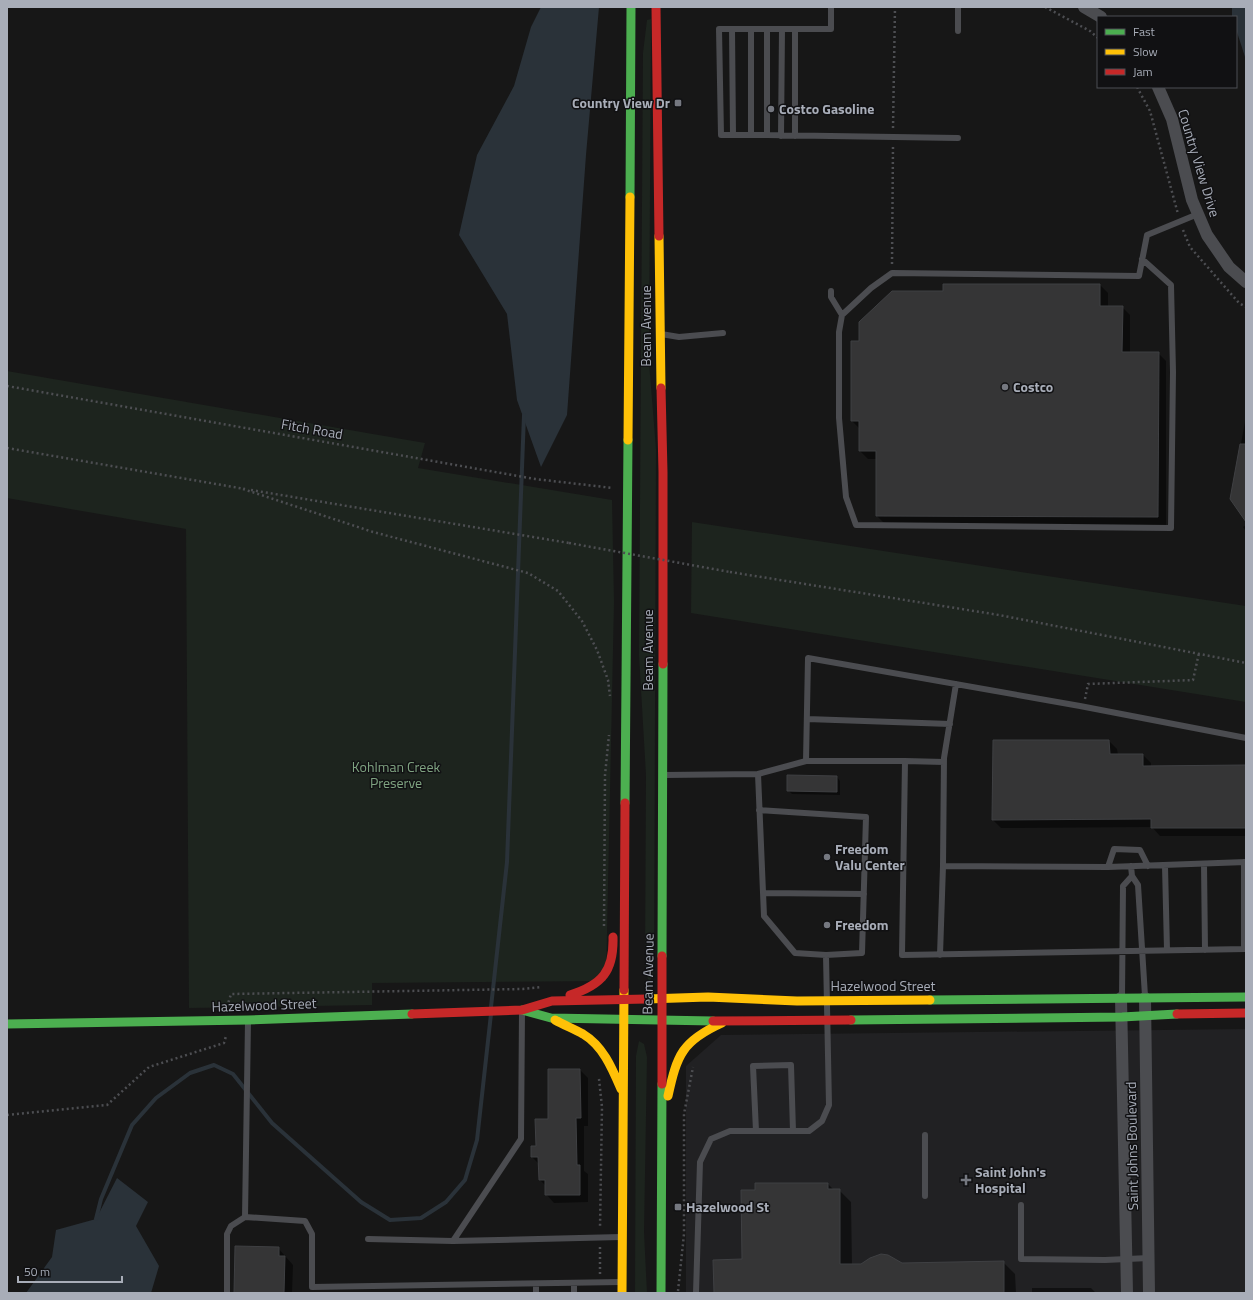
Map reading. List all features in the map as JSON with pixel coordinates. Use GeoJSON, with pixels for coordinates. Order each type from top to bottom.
{"type":"FeatureCollection","features":[{"type":"Feature","properties":{"kind":"street","name":"Beam Avenue"},"geometry":{"type":"LineString","coordinates":[[622,1293],[631,7]]}},
{"type":"Feature","properties":{"kind":"street","name":"Beam Avenue"},"geometry":{"type":"LineString","coordinates":[[656,7],[659,159],[659,334],[663,472],[661,1293]]}},
{"type":"Feature","properties":{"kind":"street"},"geometry":{"type":"LineString","coordinates":[[1084,7],[1099,16]]}},
{"type":"Feature","properties":{"kind":"street","name":"Country View Drive"},"geometry":{"type":"LineString","coordinates":[[1158,88],[1172,119],[1192,200],[1206,235],[1229,267],[1246,282]]}},
{"type":"Feature","properties":{"kind":"street"},"geometry":{"type":"LineString","coordinates":[[616,844],[625,808]]}},
{"type":"Feature","properties":{"kind":"street"},"geometry":{"type":"LineString","coordinates":[[552,1000],[588,990],[604,975],[613,958],[613,927]]}},
{"type":"Feature","properties":{"kind":"street","name":"Hazelwood Street"},"geometry":{"type":"LineString","coordinates":[[7,1024],[248,1020],[522,1010],[552,1000],[624,998],[708,997],[828,1000],[1246,997]]}},
{"type":"Feature","properties":{"kind":"street","name":"Saint Johns Boulevard"},"geometry":{"type":"LineString","coordinates":[[1121,998],[1127,1293]]}},
{"type":"Feature","properties":{"kind":"street","name":"Saint Johns Boulevard"},"geometry":{"type":"LineString","coordinates":[[1145,998],[1149,1293]]}},
{"type":"Feature","properties":{"kind":"street","name":"Hazelwood Street"},"geometry":{"type":"LineString","coordinates":[[522,1010],[552,1018],[624,1018],[727,1021],[1122,1018],[1190,1013],[1246,1013]]}},
{"type":"Feature","properties":{"kind":"street"},"geometry":{"type":"LineString","coordinates":[[552,1018],[582,1033],[598,1046],[610,1064],[624,1096]]}},
{"type":"Feature","properties":{"kind":"street"},"geometry":{"type":"LineString","coordinates":[[662,1122],[680,1053],[686,1044],[699,1033],[727,1021]]}},
{"type":"Feature","properties":{"kind":"lane"},"geometry":{"type":"LineString","coordinates":[[831,7],[831,29],[719,29],[721,134],[958,138]]}},
{"type":"Feature","properties":{"kind":"lane"},"geometry":{"type":"LineString","coordinates":[[958,7],[958,31]]}},
{"type":"Feature","properties":{"kind":"lane"},"geometry":{"type":"LineString","coordinates":[[732,29],[733,135]]}},
{"type":"Feature","properties":{"kind":"lane"},"geometry":{"type":"LineString","coordinates":[[751,29],[751,135]]}},
{"type":"Feature","properties":{"kind":"lane"},"geometry":{"type":"LineString","coordinates":[[767,29],[767,135]]}},
{"type":"Feature","properties":{"kind":"lane"},"geometry":{"type":"LineString","coordinates":[[781,136],[782,29]]}},
{"type":"Feature","properties":{"kind":"lane"},"geometry":{"type":"LineString","coordinates":[[795,29],[795,136]]}},
{"type":"Feature","properties":{"kind":"lane"},"geometry":{"type":"LineString","coordinates":[[1142,260],[1171,285],[1173,372],[1171,528],[856,525],[846,497],[839,418],[839,332],[842,315],[871,288],[892,273],[1139,276],[1142,260],[1147,235],[1198,214]]}},
{"type":"Feature","properties":{"kind":"lane"},"geometry":{"type":"LineString","coordinates":[[831,291],[831,297],[842,315]]}},
{"type":"Feature","properties":{"kind":"lane"},"geometry":{"type":"LineString","coordinates":[[659,334],[679,337],[723,333]]}},
{"type":"Feature","properties":{"kind":"lane"},"geometry":{"type":"LineString","coordinates":[[806,761],[808,658],[1084,707],[1246,738]]}},
{"type":"Feature","properties":{"kind":"lane"},"geometry":{"type":"LineString","coordinates":[[940,955],[944,762],[956,684]]}},
{"type":"Feature","properties":{"kind":"lane"},"geometry":{"type":"LineString","coordinates":[[807,719],[950,724]]}},
{"type":"Feature","properties":{"kind":"lane"},"geometry":{"type":"LineString","coordinates":[[662,775],[758,774],[806,761],[944,762]]}},
{"type":"Feature","properties":{"kind":"lane"},"geometry":{"type":"LineString","coordinates":[[905,761],[902,955],[1245,949],[1245,862],[1108,867],[943,866]]}},
{"type":"Feature","properties":{"kind":"lane"},"geometry":{"type":"LineString","coordinates":[[758,774],[759,810],[764,916],[795,953],[826,955],[862,953],[866,817],[759,810]]}},
{"type":"Feature","properties":{"kind":"lane"},"geometry":{"type":"LineString","coordinates":[[1108,867],[1114,849],[1140,850],[1148,866]]}},
{"type":"Feature","properties":{"kind":"lane"},"geometry":{"type":"LineString","coordinates":[[1204,864],[1205,950]]}},
{"type":"Feature","properties":{"kind":"lane"},"geometry":{"type":"LineString","coordinates":[[1132,866],[1132,876],[1138,885],[1145,998]]}},
{"type":"Feature","properties":{"kind":"lane"},"geometry":{"type":"LineString","coordinates":[[1165,866],[1167,950]]}},
{"type":"Feature","properties":{"kind":"lane"},"geometry":{"type":"LineString","coordinates":[[1121,998],[1123,886],[1132,876]]}},
{"type":"Feature","properties":{"kind":"lane"},"geometry":{"type":"LineString","coordinates":[[763,893],[864,894]]}},
{"type":"Feature","properties":{"kind":"lane"},"geometry":{"type":"LineString","coordinates":[[696,1293],[700,1162],[711,1139],[730,1131],[809,1131],[822,1121],[829,1105],[826,955]]}},
{"type":"Feature","properties":{"kind":"lane"},"geometry":{"type":"LineString","coordinates":[[453,1241],[521,1139],[522,1010]]}},
{"type":"Feature","properties":{"kind":"lane"},"geometry":{"type":"LineString","coordinates":[[245,1217],[248,1020]]}},
{"type":"Feature","properties":{"kind":"lane"},"geometry":{"type":"LineString","coordinates":[[756,1131],[753,1066],[791,1066],[793,1131]]}},
{"type":"Feature","properties":{"kind":"lane"},"geometry":{"type":"LineString","coordinates":[[925,1136],[925,1196]]}},
{"type":"Feature","properties":{"kind":"lane"},"geometry":{"type":"LineString","coordinates":[[1021,1205],[1021,1259],[1089,1260],[1149,1258]]}},
{"type":"Feature","properties":{"kind":"lane"},"geometry":{"type":"LineString","coordinates":[[227,1293],[227,1234],[231,1226],[245,1217],[305,1221],[312,1234],[312,1290],[354,1290],[392,1286],[622,1282]]}},
{"type":"Feature","properties":{"kind":"lane"},"geometry":{"type":"LineString","coordinates":[[368,1239],[453,1241],[623,1237]]}},
{"type":"Feature","properties":{"kind":"lane"},"geometry":{"type":"LineString","coordinates":[[574,1283],[574,1293]]}},
{"type":"Feature","properties":{"kind":"lane"},"geometry":{"type":"LineString","coordinates":[[536,1284],[536,1293]]}},
{"type":"Feature","properties":{"kind":"lane"},"geometry":{"type":"LineString","coordinates":[[392,1286],[393,1293]]}},
{"type":"Feature","properties":{"kind":"path"},"geometry":{"type":"LineString","coordinates":[[1045,7],[1090,31],[1097,37]]}},
{"type":"Feature","properties":{"kind":"path","name":"Fitch Road"},"geometry":{"type":"LineString","coordinates":[[7,386],[535,479],[613,488]]}},
{"type":"Feature","properties":{"kind":"path"},"geometry":{"type":"LineString","coordinates":[[7,448],[730,572],[998,615],[1246,663]]}},
{"type":"Feature","properties":{"kind":"path"},"geometry":{"type":"LineString","coordinates":[[243,489],[373,532],[528,573],[558,591],[582,621],[597,650],[608,680],[610,700]]}},
{"type":"Feature","properties":{"kind":"path"},"geometry":{"type":"LineString","coordinates":[[1084,707],[1088,684],[1193,680],[1199,654]]}},
{"type":"Feature","properties":{"kind":"path"},"geometry":{"type":"LineString","coordinates":[[603,933],[605,920],[605,775],[610,728]]}},
{"type":"Feature","properties":{"kind":"path"},"geometry":{"type":"LineString","coordinates":[[677,1293],[684,1234],[684,1114],[694,1059]]}},
{"type":"Feature","properties":{"kind":"path"},"geometry":{"type":"LineString","coordinates":[[599,1076],[602,1107],[600,1282]]}},
{"type":"Feature","properties":{"kind":"shaded area"},"geometry":{"type":"Polygon","coordinates":[[[541,7],[599,7],[586,155],[567,415],[541,467],[517,400],[507,314],[459,235],[477,155],[514,86],[531,27],[541,7]]]}},
{"type":"Feature","properties":{"kind":"shaded area"},"geometry":{"type":"Polygon","coordinates":[[[1232,7],[1246,7],[1246,60],[1237,32],[1237,16],[1232,16],[1232,7]]]}},
{"type":"Feature","properties":{"kind":"shaded area","name":"Saint John's Hospital"},"geometry":{"type":"Polygon","coordinates":[[[1246,1029],[1246,1293],[686,1293],[686,1066],[721,1035],[1246,1029]]]}},
{"type":"Feature","properties":{"kind":"shaded area"},"geometry":{"type":"Polygon","coordinates":[[[117,1178],[148,1202],[136,1226],[159,1266],[151,1293],[26,1293],[52,1257],[56,1230],[96,1219],[117,1178]]]}},
{"type":"Feature","properties":{"kind":"green space"},"geometry":{"type":"Polygon","coordinates":[[[651,19],[649,362],[656,449],[654,971],[650,981],[648,979],[645,967],[646,775],[639,655],[643,53],[647,20],[651,19]]]}},
{"type":"Feature","properties":{"kind":"green space","name":"Kohlman Creek Preserve"},"geometry":{"type":"Polygon","coordinates":[[[7,371],[425,443],[418,468],[612,500],[614,602],[606,981],[372,983],[372,1005],[189,1008],[186,529],[7,498],[7,371]]]}},
{"type":"Feature","properties":{"kind":"green space"},"geometry":{"type":"Polygon","coordinates":[[[692,522],[1246,606],[1246,702],[691,613],[692,522]]]}},
{"type":"Feature","properties":{"kind":"green space"},"geometry":{"type":"Polygon","coordinates":[[[639,1041],[644,1044],[647,1057],[644,1232],[647,1293],[635,1293],[636,1056],[639,1041]]]}},
{"type":"Feature","properties":{"kind":"building","name":"Costco"},"geometry":{"type":"Polygon","coordinates":[[[943,284],[1100,284],[1100,306],[1123,306],[1122,352],[1159,352],[1158,517],[876,516],[876,451],[859,451],[859,421],[851,421],[851,341],[859,341],[859,322],[892,291],[943,291],[943,284]]]}},
{"type":"Feature","properties":{"kind":"building"},"geometry":{"type":"Polygon","coordinates":[[[1240,444],[1246,444],[1246,522],[1230,499],[1240,444]]]}},
{"type":"Feature","properties":{"kind":"building"},"geometry":{"type":"Polygon","coordinates":[[[993,740],[1109,740],[1110,754],[1143,754],[1143,766],[1246,765],[1246,828],[1151,828],[1151,819],[992,820],[993,740]]]}},
{"type":"Feature","properties":{"kind":"building"},"geometry":{"type":"Polygon","coordinates":[[[787,775],[837,776],[837,792],[787,791],[787,775]]]}},
{"type":"Feature","properties":{"kind":"building"},"geometry":{"type":"Polygon","coordinates":[[[548,1069],[580,1069],[581,1118],[576,1118],[577,1165],[580,1165],[580,1195],[545,1195],[545,1180],[539,1180],[538,1157],[531,1157],[531,1146],[536,1146],[535,1119],[548,1119],[548,1069]]]}},
{"type":"Feature","properties":{"kind":"building"},"geometry":{"type":"Polygon","coordinates":[[[755,1183],[828,1183],[828,1189],[840,1189],[840,1264],[861,1264],[870,1258],[881,1254],[888,1255],[902,1263],[1004,1261],[1004,1293],[714,1293],[713,1260],[742,1259],[741,1190],[755,1190],[755,1183]]]}},
{"type":"Feature","properties":{"kind":"building"},"geometry":{"type":"Polygon","coordinates":[[[235,1246],[279,1247],[279,1256],[285,1256],[284,1293],[234,1293],[235,1246]]]}},
{"type":"Feature","properties":{"kind":"waterway"},"geometry":{"type":"LineString","coordinates":[[491,1007],[507,862],[524,415]]}},
{"type":"Feature","properties":{"kind":"waterway"},"geometry":{"type":"LineString","coordinates":[[96,1219],[101,1199],[132,1125],[156,1098],[190,1073],[214,1065],[233,1074],[272,1123],[361,1202],[390,1220],[421,1218],[446,1202],[465,1180],[477,1140],[491,1014]]}},
{"type":"Feature","properties":{"kind":"traffic: fast"},"geometry":{"type":"LineString","coordinates":[[630,197],[631,7]]}},
{"type":"Feature","properties":{"kind":"traffic: fast"},"geometry":{"type":"LineString","coordinates":[[625,803],[628,440]]}},
{"type":"Feature","properties":{"kind":"traffic: fast"},"geometry":{"type":"LineString","coordinates":[[662,956],[663,664]]}},
{"type":"Feature","properties":{"kind":"traffic: fast"},"geometry":{"type":"LineString","coordinates":[[930,1000],[1246,997]]}},
{"type":"Feature","properties":{"kind":"traffic: fast"},"geometry":{"type":"LineString","coordinates":[[522,1010],[551,1018],[713,1021]]}},
{"type":"Feature","properties":{"kind":"traffic: fast"},"geometry":{"type":"LineString","coordinates":[[7,1024],[248,1020],[412,1014]]}},
{"type":"Feature","properties":{"kind":"traffic: fast"},"geometry":{"type":"LineString","coordinates":[[851,1020],[1122,1017],[1177,1014]]}},
{"type":"Feature","properties":{"kind":"traffic: fast"},"geometry":{"type":"LineString","coordinates":[[661,1293],[662,1084]]}},
{"type":"Feature","properties":{"kind":"traffic: slow"},"geometry":{"type":"LineString","coordinates":[[628,440],[630,197]]}},
{"type":"Feature","properties":{"kind":"traffic: slow"},"geometry":{"type":"LineString","coordinates":[[659,236],[661,388]]}},
{"type":"Feature","properties":{"kind":"traffic: slow"},"geometry":{"type":"LineString","coordinates":[[622,1293],[624,990]]}},
{"type":"Feature","properties":{"kind":"traffic: slow"},"geometry":{"type":"LineString","coordinates":[[647,999],[708,997],[797,1001],[930,1000]]}},
{"type":"Feature","properties":{"kind":"traffic: slow"},"geometry":{"type":"LineString","coordinates":[[555,1020],[583,1034],[596,1045],[606,1058],[621,1089]]}},
{"type":"Feature","properties":{"kind":"traffic: slow"},"geometry":{"type":"LineString","coordinates":[[668,1096],[678,1060],[683,1051],[698,1036],[722,1023]]}},
{"type":"Feature","properties":{"kind":"traffic: jam"},"geometry":{"type":"LineString","coordinates":[[656,7],[659,236]]}},
{"type":"Feature","properties":{"kind":"traffic: jam"},"geometry":{"type":"LineString","coordinates":[[661,388],[663,472],[663,664]]}},
{"type":"Feature","properties":{"kind":"traffic: jam"},"geometry":{"type":"LineString","coordinates":[[624,990],[625,803]]}},
{"type":"Feature","properties":{"kind":"traffic: jam"},"geometry":{"type":"LineString","coordinates":[[570,995],[590,986],[604,975],[611,959],[613,937]]}},
{"type":"Feature","properties":{"kind":"traffic: jam"},"geometry":{"type":"LineString","coordinates":[[662,956],[662,1084]]}},
{"type":"Feature","properties":{"kind":"traffic: jam"},"geometry":{"type":"LineString","coordinates":[[412,1014],[522,1010],[552,1001],[647,999]]}},
{"type":"Feature","properties":{"kind":"traffic: jam"},"geometry":{"type":"LineString","coordinates":[[1177,1014],[1246,1013]]}},
{"type":"Feature","properties":{"kind":"traffic: jam"},"geometry":{"type":"LineString","coordinates":[[713,1021],[851,1020]]}},
{"type":"Feature","properties":{"kind":"place","name":"Country View Dr"},"geometry":{"type":"Point","coordinates":[678,103]}},
{"type":"Feature","properties":{"kind":"place","name":"Costco Gasoline"},"geometry":{"type":"Point","coordinates":[771,109]}},
{"type":"Feature","properties":{"kind":"place","name":"Costco"},"geometry":{"type":"Point","coordinates":[1005,387]}},
{"type":"Feature","properties":{"kind":"place","name":"Freedom Valu Center"},"geometry":{"type":"Point","coordinates":[827,857]}},
{"type":"Feature","properties":{"kind":"place","name":"Freedom"},"geometry":{"type":"Point","coordinates":[827,925]}},
{"type":"Feature","properties":{"kind":"place","name":"Saint John's Hospital"},"geometry":{"type":"Point","coordinates":[966,1180]}},
{"type":"Feature","properties":{"kind":"place","name":"Hazelwood St"},"geometry":{"type":"Point","coordinates":[678,1207]}}]}
